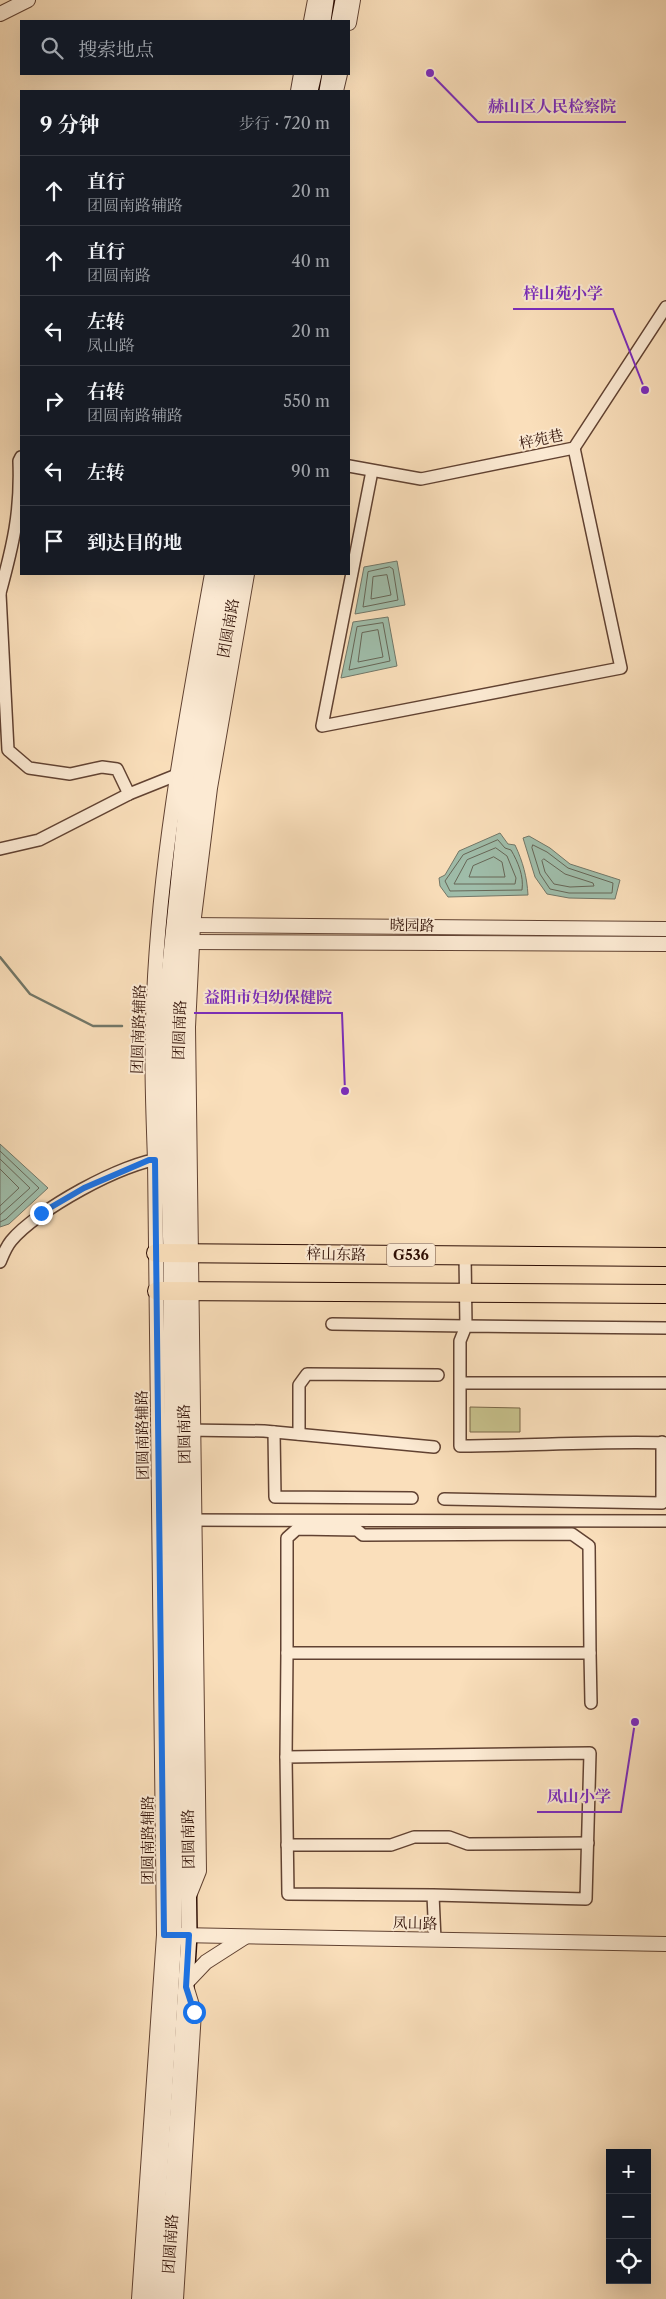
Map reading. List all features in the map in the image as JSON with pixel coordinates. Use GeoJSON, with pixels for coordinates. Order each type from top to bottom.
{"type":"FeatureCollection","features":[{"type":"Feature","properties":{"kind":"highway","name":"梓山东路"},"geometry":{"type":"LineString","coordinates":[[175,1253],[666,1257]]}},
{"type":"Feature","properties":{"kind":"highway"},"geometry":{"type":"LineString","coordinates":[[176,1291],[666,1294]]}},
{"type":"Feature","properties":{"kind":"main road"},"geometry":{"type":"LineString","coordinates":[[323,20],[326,0]]}},
{"type":"Feature","properties":{"kind":"main road"},"geometry":{"type":"LineString","coordinates":[[340,20],[343,0]]}},
{"type":"Feature","properties":{"kind":"main road"},"geometry":{"type":"LineString","coordinates":[[310,90],[314,75]]}},
{"type":"Feature","properties":{"kind":"main road"},"geometry":{"type":"LineString","coordinates":[[327,90],[330,75]]}},
{"type":"Feature","properties":{"kind":"main road","name":"团圆南路"},"geometry":{"type":"LineString","coordinates":[[178,925],[183,772],[226,575]]}},
{"type":"Feature","properties":{"kind":"main road","name":"团圆南路"},"geometry":{"type":"LineString","coordinates":[[175,1253],[162,1160],[165,1050],[178,925],[199,790],[238,575]]}},
{"type":"Feature","properties":{"kind":"main road","name":"团圆南路"},"geometry":{"type":"LineString","coordinates":[[152,2299],[176,1935],[175,1253],[178,1053],[176,941]]}},
{"type":"Feature","properties":{"kind":"main road"},"geometry":{"type":"LineString","coordinates":[[178,1053],[188,1027]]}},
{"type":"Feature","properties":{"kind":"main road","name":"团圆南路"},"geometry":{"type":"LineString","coordinates":[[166,2299],[186,1985],[176,1935],[189,1896],[189,1430],[176,1291]]}},
{"type":"Feature","properties":{"kind":"street"},"geometry":{"type":"LineString","coordinates":[[0,14],[28,0]]}},
{"type":"Feature","properties":{"kind":"street"},"geometry":{"type":"LineString","coordinates":[[311,20],[314,0]]}},
{"type":"Feature","properties":{"kind":"street"},"geometry":{"type":"LineString","coordinates":[[350,20],[353,0]]}},
{"type":"Feature","properties":{"kind":"street"},"geometry":{"type":"LineString","coordinates":[[298,90],[301,75]]}},
{"type":"Feature","properties":{"kind":"street"},"geometry":{"type":"LineString","coordinates":[[336,90],[340,75]]}},
{"type":"Feature","properties":{"kind":"street","name":"梓苑巷"},"geometry":{"type":"LineString","coordinates":[[350,466],[421,480],[574,448],[666,307]]}},
{"type":"Feature","properties":{"kind":"street"},"geometry":{"type":"LineString","coordinates":[[372,471],[322,726],[621,668],[574,448]]}},
{"type":"Feature","properties":{"kind":"street"},"geometry":{"type":"LineString","coordinates":[[20,460],[20,496],[14,538],[0,594],[8,750],[28,768],[70,774],[102,767],[117,769],[129,794]]}},
{"type":"Feature","properties":{"kind":"street"},"geometry":{"type":"LineString","coordinates":[[0,849],[39,840],[129,794],[183,772],[212,575]]}},
{"type":"Feature","properties":{"kind":"street"},"geometry":{"type":"LineString","coordinates":[[176,1291],[175,1253],[188,1027],[176,941],[212,778],[248,575]]}},
{"type":"Feature","properties":{"kind":"street","name":"晓园路"},"geometry":{"type":"LineString","coordinates":[[178,925],[666,929]]}},
{"type":"Feature","properties":{"kind":"street","name":"晓园路"},"geometry":{"type":"LineString","coordinates":[[176,941],[666,944]]}},
{"type":"Feature","properties":{"kind":"street"},"geometry":{"type":"LineString","coordinates":[[0,1262],[11,1242],[41,1213],[84,1188],[149,1160],[162,1160]]}},
{"type":"Feature","properties":{"kind":"street"},"geometry":{"type":"LineString","coordinates":[[444,1500],[662,1503],[664,1442],[569,1442],[518,1446],[460,1446],[460,1341],[466,1326],[465,1255]]}},
{"type":"Feature","properties":{"kind":"street"},"geometry":{"type":"LineString","coordinates":[[332,1324],[666,1328]]}},
{"type":"Feature","properties":{"kind":"street"},"geometry":{"type":"LineString","coordinates":[[299,1434],[299,1385],[307,1374],[438,1375]]}},
{"type":"Feature","properties":{"kind":"street"},"geometry":{"type":"LineString","coordinates":[[461,1383],[666,1383]]}},
{"type":"Feature","properties":{"kind":"street"},"geometry":{"type":"LineString","coordinates":[[189,1430],[274,1432],[434,1447]]}},
{"type":"Feature","properties":{"kind":"street"},"geometry":{"type":"LineString","coordinates":[[274,1432],[275,1497],[412,1498]]}},
{"type":"Feature","properties":{"kind":"street"},"geometry":{"type":"LineString","coordinates":[[190,1520],[666,1521]]}},
{"type":"Feature","properties":{"kind":"street"},"geometry":{"type":"LineString","coordinates":[[286,1757],[590,1753],[586,1899],[288,1894],[286,1757],[287,1538],[297,1529],[357,1530],[363,1535],[572,1534],[589,1546],[591,1703]]}},
{"type":"Feature","properties":{"kind":"street"},"geometry":{"type":"LineString","coordinates":[[287,1653],[590,1653]]}},
{"type":"Feature","properties":{"kind":"street"},"geometry":{"type":"LineString","coordinates":[[287,1845],[391,1844],[414,1837],[449,1837],[468,1844],[588,1843]]}},
{"type":"Feature","properties":{"kind":"street"},"geometry":{"type":"LineString","coordinates":[[433,1895],[435,1940]]}},
{"type":"Feature","properties":{"kind":"street"},"geometry":{"type":"LineString","coordinates":[[139,2299],[176,1935]]}},
{"type":"Feature","properties":{"kind":"street","name":"凤山路"},"geometry":{"type":"LineString","coordinates":[[176,1935],[666,1944]]}},
{"type":"Feature","properties":{"kind":"street"},"geometry":{"type":"LineString","coordinates":[[176,2299],[194,2012],[186,1985],[206,1962],[247,1936]]}},
{"type":"Feature","properties":{"kind":"shaded area"},"geometry":{"type":"Polygon","coordinates":[[[470,1407],[520,1408],[520,1432],[470,1432],[470,1407]]]}},
{"type":"Feature","properties":{"kind":"water"},"geometry":{"type":"Polygon","coordinates":[[[397,561],[405,605],[355,614],[364,567],[397,561]]]}},
{"type":"Feature","properties":{"kind":"water"},"geometry":{"type":"Polygon","coordinates":[[[388,617],[397,666],[341,678],[353,622],[388,617]]]}},
{"type":"Feature","properties":{"kind":"water"},"geometry":{"type":"Polygon","coordinates":[[[500,833],[508,844],[515,845],[524,870],[528,895],[448,897],[440,886],[439,878],[445,875],[459,851],[500,833]]]}},
{"type":"Feature","properties":{"kind":"water"},"geometry":{"type":"Polygon","coordinates":[[[529,836],[550,848],[570,864],[620,880],[615,899],[569,898],[547,894],[535,877],[523,838],[529,836]]]}},
{"type":"Feature","properties":{"kind":"water"},"geometry":{"type":"Polygon","coordinates":[[[0,1144],[48,1188],[9,1224],[0,1227],[0,1144]]]}},
{"type":"Feature","properties":{"kind":"waterway"},"geometry":{"type":"LineString","coordinates":[[0,957],[30,994],[93,1026],[122,1026]]}},
{"type":"Feature","properties":{"kind":"place","name":"赫山区人民检察院"},"geometry":{"type":"Point","coordinates":[430,73]}},
{"type":"Feature","properties":{"kind":"place","name":"梓山苑小学"},"geometry":{"type":"Point","coordinates":[645,390]}},
{"type":"Feature","properties":{"kind":"place","name":"益阳市妇幼保健院"},"geometry":{"type":"Point","coordinates":[345,1091]}},
{"type":"Feature","properties":{"kind":"place","name":"凤山小学"},"geometry":{"type":"Point","coordinates":[635,1722]}},
{"type":"Feature","properties":{"kind":"route"},"geometry":{"type":"LineString","coordinates":[[41,1213],[84,1188],[149,1160],[155,1160],[164,1935],[189,1935],[186,1987],[194,2012]]}}]}
